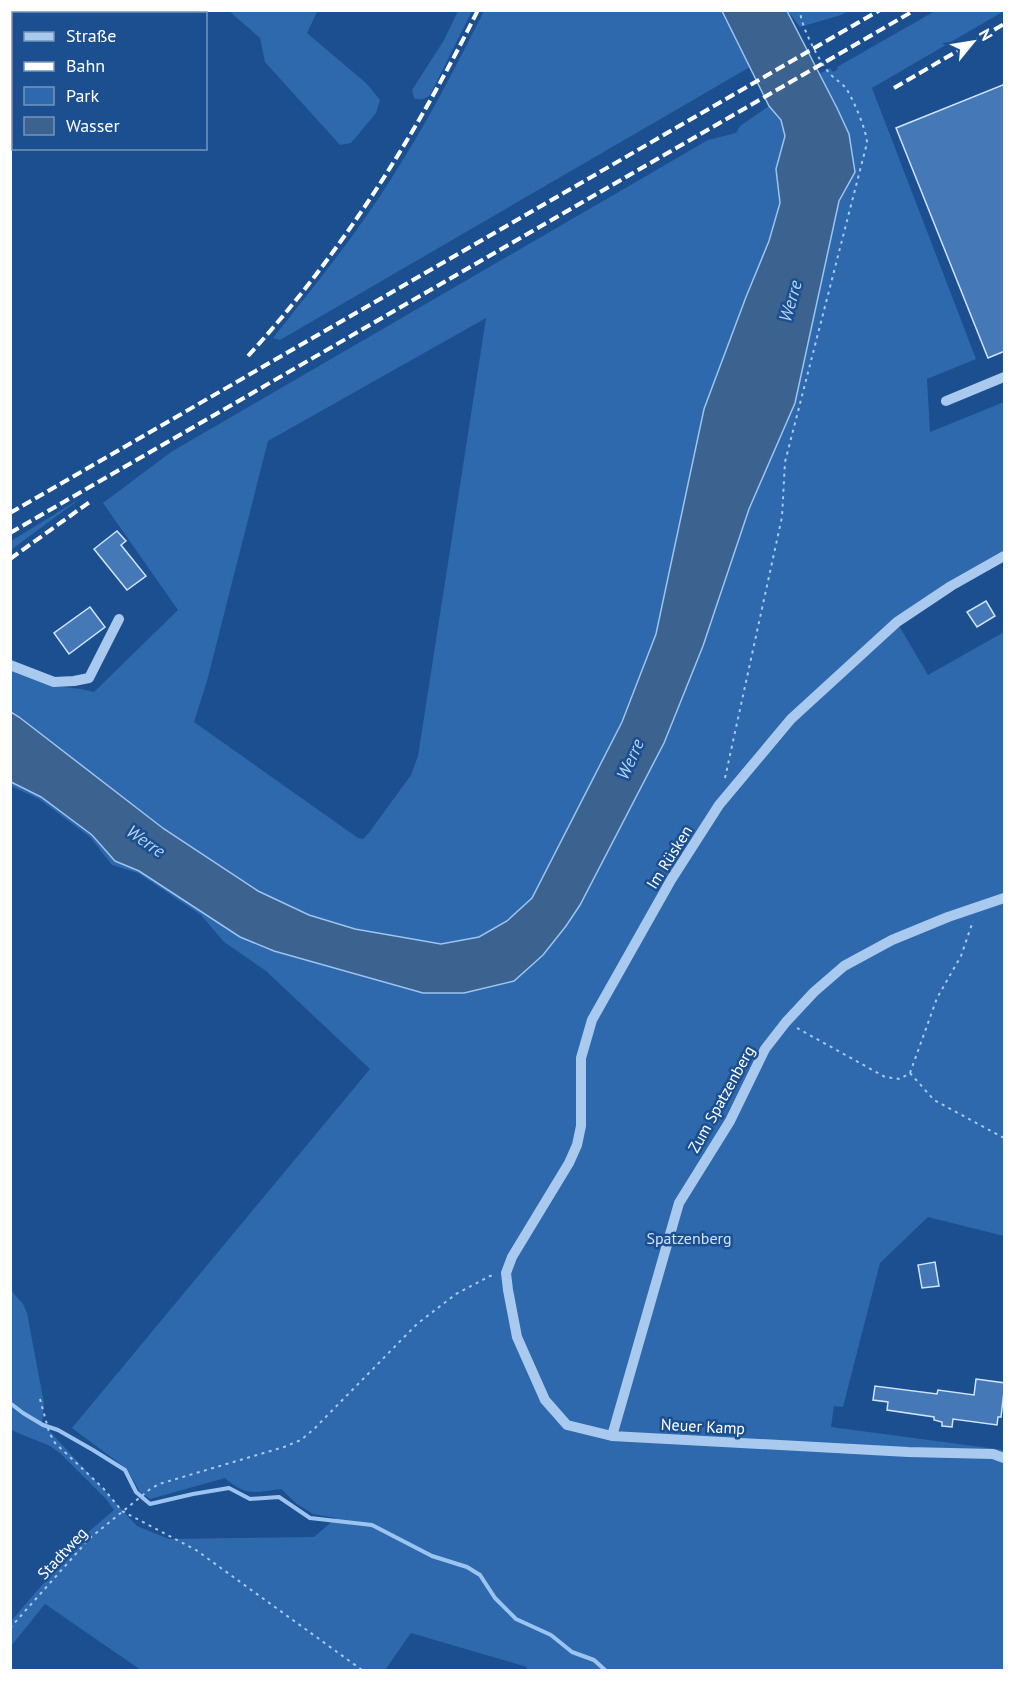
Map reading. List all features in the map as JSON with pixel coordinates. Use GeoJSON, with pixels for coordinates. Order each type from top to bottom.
{"type":"FeatureCollection","features":[{"type":"Feature","properties":{"kind":"street"},"geometry":{"type":"LineString","coordinates":[[946,401],[1005,377]]}},
{"type":"Feature","properties":{"kind":"street","name":"Im Rüsken"},"geometry":{"type":"LineString","coordinates":[[506,1273],[512,1257],[569,1163],[577,1145],[581,1126],[580,1058],[592,1020],[671,880],[719,805],[791,719],[897,622],[951,586],[1005,556]]}},
{"type":"Feature","properties":{"kind":"street"},"geometry":{"type":"LineString","coordinates":[[10,665],[54,682],[89,678],[119,619]]}},
{"type":"Feature","properties":{"kind":"street","name":"Zum Spatzenberg"},"geometry":{"type":"LineString","coordinates":[[612,1436],[679,1203],[729,1121],[765,1049],[814,992],[844,966],[892,940],[1005,898]]}},
{"type":"Feature","properties":{"kind":"street","name":"Neuer Kamp"},"geometry":{"type":"LineString","coordinates":[[506,1273],[518,1337],[545,1400],[567,1425],[612,1436],[908,1452],[993,1454],[1005,1458]]}},
{"type":"Feature","properties":{"kind":"path"},"geometry":{"type":"LineString","coordinates":[[724,782],[782,517],[785,462],[867,143],[864,127],[847,89],[826,69],[801,22],[800,10]]}},
{"type":"Feature","properties":{"kind":"path"},"geometry":{"type":"LineString","coordinates":[[786,1022],[885,1077],[900,1079],[910,1073],[938,998],[961,956],[978,907]]}},
{"type":"Feature","properties":{"kind":"path"},"geometry":{"type":"LineString","coordinates":[[910,1073],[933,1100],[1005,1138]]}},
{"type":"Feature","properties":{"kind":"path","name":"Stadtweg"},"geometry":{"type":"LineString","coordinates":[[10,1628],[90,1538],[149,1490],[159,1484],[249,1458],[301,1440],[417,1324],[435,1309],[456,1294],[490,1276],[506,1273]]}},
{"type":"Feature","properties":{"kind":"path"},"geometry":{"type":"LineString","coordinates":[[40,1399],[49,1432],[55,1443],[103,1488],[122,1511],[196,1550],[362,1671]]}},
{"type":"Feature","properties":{"kind":"green space"},"geometry":{"type":"Polygon","coordinates":[[[229,11],[317,12],[307,33],[367,84],[380,100],[376,113],[351,143],[340,145],[265,62],[260,38],[229,11]]]}},
{"type":"Feature","properties":{"kind":"green space"},"geometry":{"type":"Polygon","coordinates":[[[458,11],[472,11],[430,95],[422,99],[414,98],[412,90],[444,40],[458,11]]]}},
{"type":"Feature","properties":{"kind":"green space"},"geometry":{"type":"Polygon","coordinates":[[[484,11],[722,11],[750,67],[280,340],[273,338],[378,200],[428,117],[484,11]]]}},
{"type":"Feature","properties":{"kind":"green space"},"geometry":{"type":"Polygon","coordinates":[[[788,11],[849,11],[800,27],[788,11]]]}},
{"type":"Feature","properties":{"kind":"green space","name":"Spatzenberg"},"geometry":{"type":"Polygon","coordinates":[[[935,11],[1004,11],[872,88],[976,359],[927,379],[930,432],[1004,402],[1004,552],[895,619],[928,675],[1004,632],[1004,1236],[928,1217],[880,1263],[843,1407],[834,1406],[831,1427],[1004,1450],[1004,1670],[526,1670],[527,1667],[411,1633],[385,1670],[141,1670],[45,1604],[11,1646],[11,1621],[86,1534],[114,1510],[60,1453],[50,1446],[11,1430],[10,1289],[23,1304],[27,1313],[44,1403],[42,1423],[137,1526],[169,1539],[314,1537],[336,1518],[313,1514],[297,1504],[281,1489],[245,1491],[225,1478],[150,1499],[140,1492],[127,1469],[72,1428],[370,1069],[266,971],[224,942],[201,915],[138,873],[112,865],[90,837],[39,799],[11,786],[11,782],[41,797],[92,835],[115,861],[139,871],[240,937],[274,951],[423,993],[543,955],[580,905],[664,743],[703,646],[749,509],[795,403],[839,201],[855,171],[849,134],[819,74],[830,68],[833,72],[838,69],[837,67],[935,11]]]}},
{"type":"Feature","properties":{"kind":"green space"},"geometry":{"type":"Polygon","coordinates":[[[769,106],[781,120],[785,136],[776,169],[780,203],[769,241],[704,409],[656,634],[622,722],[565,835],[532,898],[507,921],[479,937],[441,944],[355,929],[309,915],[258,891],[164,829],[11,712],[10,670],[55,686],[94,692],[178,610],[103,503],[171,452],[708,140],[736,133],[740,126],[769,106]],[[486,318],[268,441],[207,681],[194,722],[358,838],[363,839],[411,775],[418,756],[486,318]]]}},
{"type":"Feature","properties":{"kind":"green space"},"geometry":{"type":"Polygon","coordinates":[[[81,498],[11,550],[11,541],[81,498]]]}},
{"type":"Feature","properties":{"kind":"water","name":"Werre"},"geometry":{"type":"Polygon","coordinates":[[[722,11],[787,11],[849,134],[855,172],[839,201],[795,403],[749,509],[703,646],[664,743],[580,905],[543,955],[514,981],[464,993],[423,993],[274,951],[240,937],[139,871],[115,861],[92,835],[41,797],[11,782],[11,712],[164,829],[258,891],[309,915],[355,929],[441,944],[479,937],[507,921],[532,898],[622,722],[656,634],[704,409],[769,241],[780,203],[776,169],[785,136],[781,120],[769,106],[722,11]]]}},
{"type":"Feature","properties":{"kind":"building"},"geometry":{"type":"Polygon","coordinates":[[[1005,84],[1005,351],[988,358],[896,128],[1005,84]]]}},
{"type":"Feature","properties":{"kind":"building"},"geometry":{"type":"Polygon","coordinates":[[[117,531],[126,541],[121,545],[146,576],[127,590],[94,549],[117,531]]]}},
{"type":"Feature","properties":{"kind":"building"},"geometry":{"type":"Polygon","coordinates":[[[986,601],[995,616],[977,627],[967,612],[986,601]]]}},
{"type":"Feature","properties":{"kind":"building"},"geometry":{"type":"Polygon","coordinates":[[[90,607],[105,627],[69,654],[54,633],[90,607]]]}},
{"type":"Feature","properties":{"kind":"building"},"geometry":{"type":"Polygon","coordinates":[[[935,1262],[939,1286],[922,1288],[918,1265],[935,1262]]]}},
{"type":"Feature","properties":{"kind":"building"},"geometry":{"type":"Polygon","coordinates":[[[976,1379],[1005,1383],[1001,1417],[998,1417],[997,1425],[953,1419],[952,1427],[942,1426],[942,1422],[934,1420],[934,1417],[887,1410],[888,1402],[873,1400],[875,1386],[937,1394],[938,1390],[974,1395],[976,1379]]]}},
{"type":"Feature","properties":{"kind":"waterway"},"geometry":{"type":"LineString","coordinates":[[10,1403],[43,1425],[58,1430],[125,1470],[136,1492],[150,1504],[229,1488],[250,1499],[279,1497],[310,1518],[372,1525],[432,1556],[467,1567],[480,1575],[495,1598],[516,1619],[551,1635],[572,1652],[594,1660],[605,1670]]}},
{"type":"Feature","properties":{"kind":"railway"},"geometry":{"type":"LineString","coordinates":[[248,356],[315,276],[375,191],[429,102],[478,10]]}},
{"type":"Feature","properties":{"kind":"railway"},"geometry":{"type":"LineString","coordinates":[[10,513],[880,10]]}},
{"type":"Feature","properties":{"kind":"railway"},"geometry":{"type":"LineString","coordinates":[[10,533],[915,10]]}},
{"type":"Feature","properties":{"kind":"railway"},"geometry":{"type":"LineString","coordinates":[[894,88],[1004,24]]}},
{"type":"Feature","properties":{"kind":"railway"},"geometry":{"type":"LineString","coordinates":[[10,559],[91,501]]}}]}
